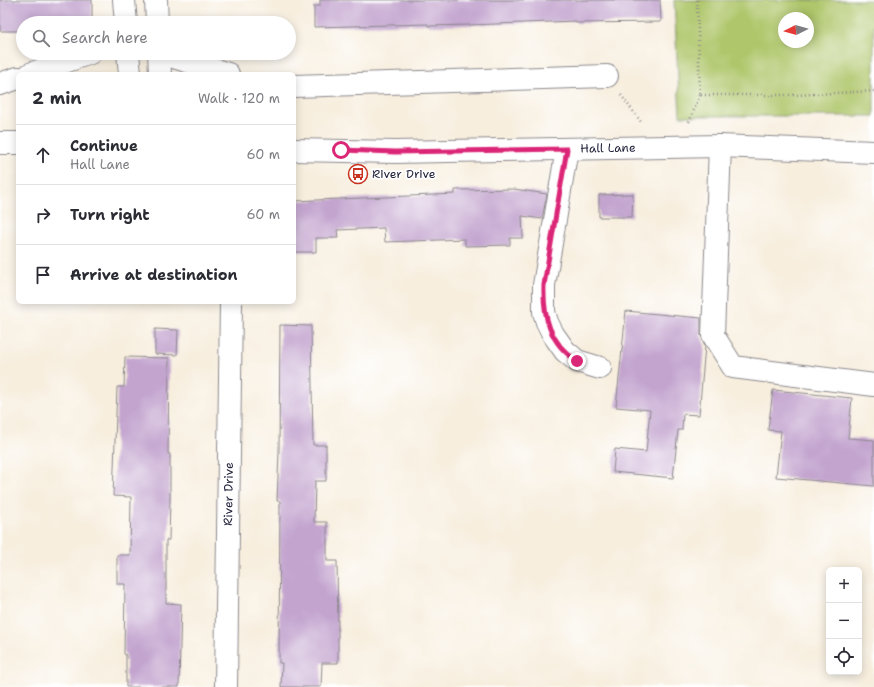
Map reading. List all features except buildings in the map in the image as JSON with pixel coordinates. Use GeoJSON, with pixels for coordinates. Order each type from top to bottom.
{"type":"FeatureCollection","features":[{"type":"Feature","properties":{"kind":"street"},"geometry":{"type":"LineString","coordinates":[[124,0],[125,16]]}},
{"type":"Feature","properties":{"kind":"street"},"geometry":{"type":"LineString","coordinates":[[156,0],[157,16]]}},
{"type":"Feature","properties":{"kind":"street"},"geometry":{"type":"LineString","coordinates":[[36,72],[70,60]]}},
{"type":"Feature","properties":{"kind":"street"},"geometry":{"type":"LineString","coordinates":[[129,60],[130,72]]}},
{"type":"Feature","properties":{"kind":"street"},"geometry":{"type":"LineString","coordinates":[[160,60],[160,72]]}},
{"type":"Feature","properties":{"kind":"street"},"geometry":{"type":"LineString","coordinates":[[183,60],[222,72]]}},
{"type":"Feature","properties":{"kind":"street"},"geometry":{"type":"LineString","coordinates":[[296,86],[607,76]]}},
{"type":"Feature","properties":{"kind":"street"},"geometry":{"type":"LineString","coordinates":[[0,84],[16,79]]}},
{"type":"Feature","properties":{"kind":"street"},"geometry":{"type":"LineString","coordinates":[[0,143],[16,143]]}},
{"type":"Feature","properties":{"kind":"street"},"geometry":{"type":"LineString","coordinates":[[720,146],[713,335],[733,367],[874,385]]}},
{"type":"Feature","properties":{"kind":"street","name":"Hall Lane"},"geometry":{"type":"LineString","coordinates":[[296,150],[395,152],[720,146],[874,152]]}},
{"type":"Feature","properties":{"kind":"street"},"geometry":{"type":"LineString","coordinates":[[567,149],[544,285],[544,312],[553,334],[565,351],[577,361],[600,368]]}},
{"type":"Feature","properties":{"kind":"street","name":"River Drive"},"geometry":{"type":"LineString","coordinates":[[226,687],[231,304]]}},
{"type":"Feature","properties":{"kind":"path"},"geometry":{"type":"LineString","coordinates":[[686,128],[700,95],[697,0]]}},
{"type":"Feature","properties":{"kind":"path"},"geometry":{"type":"LineString","coordinates":[[607,76],[645,128]]}},
{"type":"Feature","properties":{"kind":"path"},"geometry":{"type":"LineString","coordinates":[[700,95],[795,95],[874,91]]}},
{"type":"Feature","properties":{"kind":"green space"},"geometry":{"type":"Polygon","coordinates":[[[674,0],[874,0],[874,116],[680,116],[674,0]]]}},
{"type":"Feature","properties":{"kind":"place","name":"River Drive"},"geometry":{"type":"Point","coordinates":[358,174]}},
{"type":"Feature","properties":{"kind":"route"},"geometry":{"type":"LineString","coordinates":[[341,150],[395,152],[567,149],[544,285],[543,301],[547,322],[553,334],[570,357],[577,361]]}}]}
